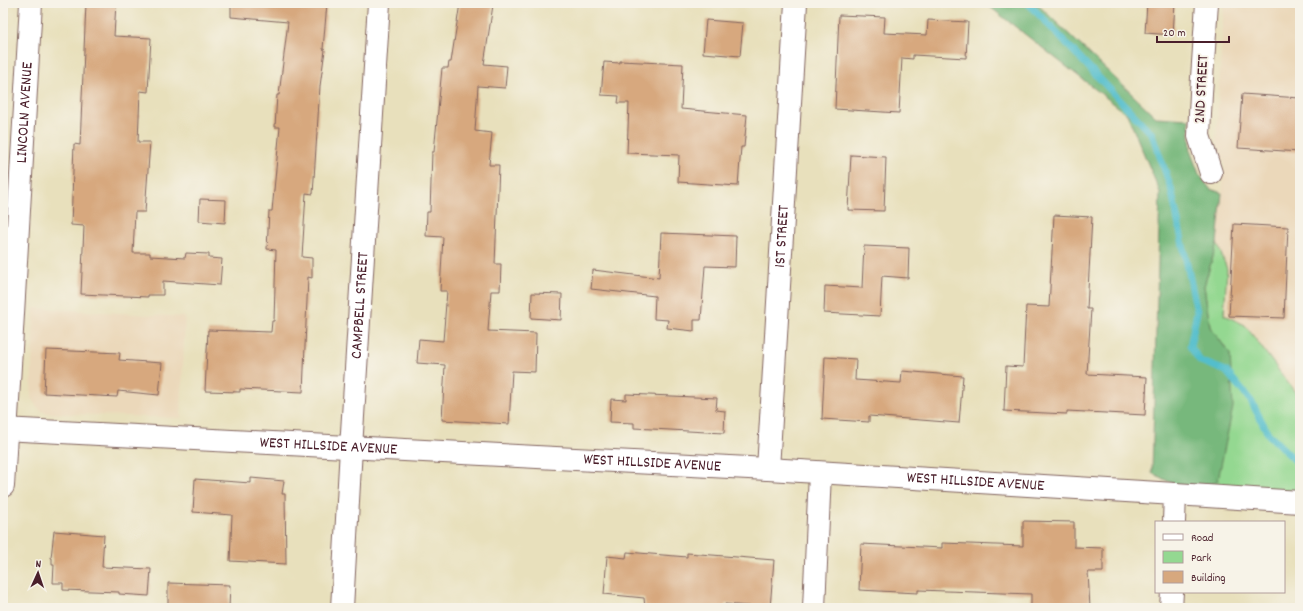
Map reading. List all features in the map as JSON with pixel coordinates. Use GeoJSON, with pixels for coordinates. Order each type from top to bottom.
{"type":"FeatureCollection","features":[{"type":"Feature","properties":{"kind":"street","name":"LINCOLN AVENUE"},"geometry":{"type":"LineString","coordinates":[[3,486],[4,429],[31,3]]}},
{"type":"Feature","properties":{"kind":"street","name":"CAMPBELL STREET"},"geometry":{"type":"LineString","coordinates":[[342,608],[379,3]]}},
{"type":"Feature","properties":{"kind":"street","name":"1ST STREET"},"geometry":{"type":"LineString","coordinates":[[768,469],[796,3]]}},
{"type":"Feature","properties":{"kind":"street","name":"2ND STREET"},"geometry":{"type":"LineString","coordinates":[[1207,3],[1199,136],[1211,173]]}},
{"type":"Feature","properties":{"kind":"street","name":"WEST HILLSIDE AVENUE"},"geometry":{"type":"LineString","coordinates":[[4,429],[768,469],[1300,502]]}},
{"type":"Feature","properties":{"kind":"street"},"geometry":{"type":"LineString","coordinates":[[814,608],[820,473]]}},
{"type":"Feature","properties":{"kind":"street"},"geometry":{"type":"LineString","coordinates":[[1174,521],[1175,494]]}},
{"type":"Feature","properties":{"kind":"street"},"geometry":{"type":"LineString","coordinates":[[1171,608],[1172,593]]}},
{"type":"Feature","properties":{"kind":"shaded area"},"geometry":{"type":"Polygon","coordinates":[[[1224,3],[1300,3],[1300,399],[1245,325],[1224,315],[1227,269],[1217,243],[1225,165],[1216,140],[1224,3]]]}},
{"type":"Feature","properties":{"kind":"shaded area"},"geometry":{"type":"Polygon","coordinates":[[[34,308],[185,317],[181,418],[45,413],[37,407],[31,398],[34,308]]]}},
{"type":"Feature","properties":{"kind":"green space"},"geometry":{"type":"Polygon","coordinates":[[[985,3],[1036,3],[1156,117],[1189,119],[1191,153],[1199,174],[1210,189],[1222,193],[1217,243],[1204,286],[1210,327],[1230,354],[1233,407],[1218,480],[1206,489],[1179,487],[1152,473],[1160,192],[1127,114],[985,3]]]}},
{"type":"Feature","properties":{"kind":"green space"},"geometry":{"type":"Polygon","coordinates":[[[1217,243],[1227,269],[1224,315],[1245,325],[1300,399],[1300,492],[1206,489],[1230,354],[1210,327],[1204,286],[1217,243]]]}},
{"type":"Feature","properties":{"kind":"building"},"geometry":{"type":"Polygon","coordinates":[[[86,3],[116,3],[114,36],[151,38],[148,92],[140,91],[138,142],[150,142],[145,212],[135,212],[133,253],[150,253],[150,256],[185,258],[186,253],[209,254],[209,258],[222,259],[220,285],[163,281],[163,295],[148,295],[148,297],[81,294],[84,226],[71,225],[74,144],[80,145],[86,3]]]}},
{"type":"Feature","properties":{"kind":"building"},"geometry":{"type":"Polygon","coordinates":[[[231,3],[327,3],[323,49],[325,50],[320,86],[313,194],[306,193],[302,257],[312,258],[312,278],[308,277],[303,392],[240,389],[240,392],[205,391],[208,330],[271,332],[272,321],[274,321],[276,250],[267,249],[269,211],[272,211],[280,127],[275,127],[277,95],[279,95],[288,22],[231,17],[231,3]]]}},
{"type":"Feature","properties":{"kind":"building"},"geometry":{"type":"Polygon","coordinates":[[[460,3],[493,5],[484,64],[507,66],[505,88],[478,86],[475,131],[492,133],[489,165],[499,165],[495,264],[501,264],[500,291],[491,291],[488,331],[536,333],[535,372],[512,371],[509,424],[442,420],[445,365],[417,363],[419,339],[443,341],[447,291],[440,291],[443,237],[426,236],[427,212],[430,212],[432,152],[434,152],[442,68],[448,68],[449,62],[451,62],[460,3]]]}},
{"type":"Feature","properties":{"kind":"building"},"geometry":{"type":"Polygon","coordinates":[[[1147,3],[1175,3],[1173,35],[1145,33],[1147,3]]]}},
{"type":"Feature","properties":{"kind":"building"},"geometry":{"type":"Polygon","coordinates":[[[839,15],[885,17],[884,33],[927,35],[928,20],[968,22],[966,58],[913,55],[913,59],[902,58],[899,113],[835,109],[839,15]]]}},
{"type":"Feature","properties":{"kind":"building"},"geometry":{"type":"Polygon","coordinates":[[[706,20],[743,23],[740,56],[703,53],[706,20]]]}},
{"type":"Feature","properties":{"kind":"building"},"geometry":{"type":"Polygon","coordinates":[[[620,61],[683,64],[681,109],[747,115],[744,147],[741,147],[738,186],[678,182],[679,155],[627,153],[629,103],[618,103],[619,96],[601,95],[604,62],[620,63],[620,61]]]}},
{"type":"Feature","properties":{"kind":"building"},"geometry":{"type":"Polygon","coordinates":[[[1242,94],[1300,98],[1300,152],[1238,148],[1242,94]]]}},
{"type":"Feature","properties":{"kind":"building"},"geometry":{"type":"Polygon","coordinates":[[[851,155],[886,157],[884,211],[848,210],[851,155]]]}},
{"type":"Feature","properties":{"kind":"building"},"geometry":{"type":"Polygon","coordinates":[[[200,199],[226,200],[225,223],[199,221],[200,199]]]}},
{"type":"Feature","properties":{"kind":"building"},"geometry":{"type":"Polygon","coordinates":[[[1054,215],[1092,217],[1087,309],[1091,309],[1087,374],[1147,377],[1145,415],[1067,411],[1067,414],[1004,411],[1006,366],[1023,367],[1026,306],[1049,307],[1054,215]]]}},
{"type":"Feature","properties":{"kind":"building"},"geometry":{"type":"Polygon","coordinates":[[[1234,224],[1288,227],[1284,318],[1229,316],[1234,224]]]}},
{"type":"Feature","properties":{"kind":"building"},"geometry":{"type":"Polygon","coordinates":[[[661,233],[736,236],[735,267],[705,266],[701,320],[694,320],[694,331],[667,328],[668,320],[654,319],[655,296],[591,289],[593,270],[659,278],[661,233]]]}},
{"type":"Feature","properties":{"kind":"building"},"geometry":{"type":"Polygon","coordinates":[[[864,246],[909,248],[908,278],[882,276],[880,316],[824,313],[825,286],[862,288],[864,246]]]}},
{"type":"Feature","properties":{"kind":"building"},"geometry":{"type":"Polygon","coordinates":[[[532,293],[562,294],[561,320],[531,318],[532,293]]]}},
{"type":"Feature","properties":{"kind":"building"},"geometry":{"type":"Polygon","coordinates":[[[46,350],[120,353],[119,360],[162,363],[159,395],[118,391],[117,397],[44,393],[46,350]]]}},
{"type":"Feature","properties":{"kind":"building"},"geometry":{"type":"Polygon","coordinates":[[[825,357],[856,359],[855,380],[901,383],[902,371],[963,376],[959,423],[869,416],[869,422],[822,419],[825,357]]]}},
{"type":"Feature","properties":{"kind":"building"},"geometry":{"type":"Polygon","coordinates":[[[626,394],[717,398],[716,410],[725,411],[724,433],[634,428],[634,423],[610,422],[611,399],[626,400],[626,394]]]}},
{"type":"Feature","properties":{"kind":"building"},"geometry":{"type":"Polygon","coordinates":[[[251,478],[284,481],[282,494],[285,494],[286,564],[230,561],[232,515],[193,512],[195,479],[251,483],[251,478]]]}},
{"type":"Feature","properties":{"kind":"building"},"geometry":{"type":"Polygon","coordinates":[[[1023,521],[1074,522],[1074,547],[1103,548],[1103,572],[1088,572],[1090,608],[1031,608],[1031,594],[918,590],[918,593],[859,590],[861,544],[942,548],[942,543],[1023,546],[1023,521]]]}},
{"type":"Feature","properties":{"kind":"building"},"geometry":{"type":"Polygon","coordinates":[[[54,531],[104,535],[102,567],[151,569],[149,596],[119,594],[119,592],[63,590],[63,583],[53,583],[54,565],[52,565],[51,558],[54,531]]]}},
{"type":"Feature","properties":{"kind":"building"},"geometry":{"type":"Polygon","coordinates":[[[627,552],[687,557],[687,553],[774,560],[770,608],[725,604],[726,608],[645,608],[644,598],[604,594],[607,556],[626,558],[627,552]]]}},
{"type":"Feature","properties":{"kind":"building"},"geometry":{"type":"Polygon","coordinates":[[[168,583],[230,585],[229,608],[168,608],[168,583]]]}},
{"type":"Feature","properties":{"kind":"waterway"},"geometry":{"type":"LineString","coordinates":[[1028,3],[1152,134],[1171,188],[1197,312],[1190,346],[1200,361],[1226,371],[1251,401],[1269,435],[1300,465]]}}]}
